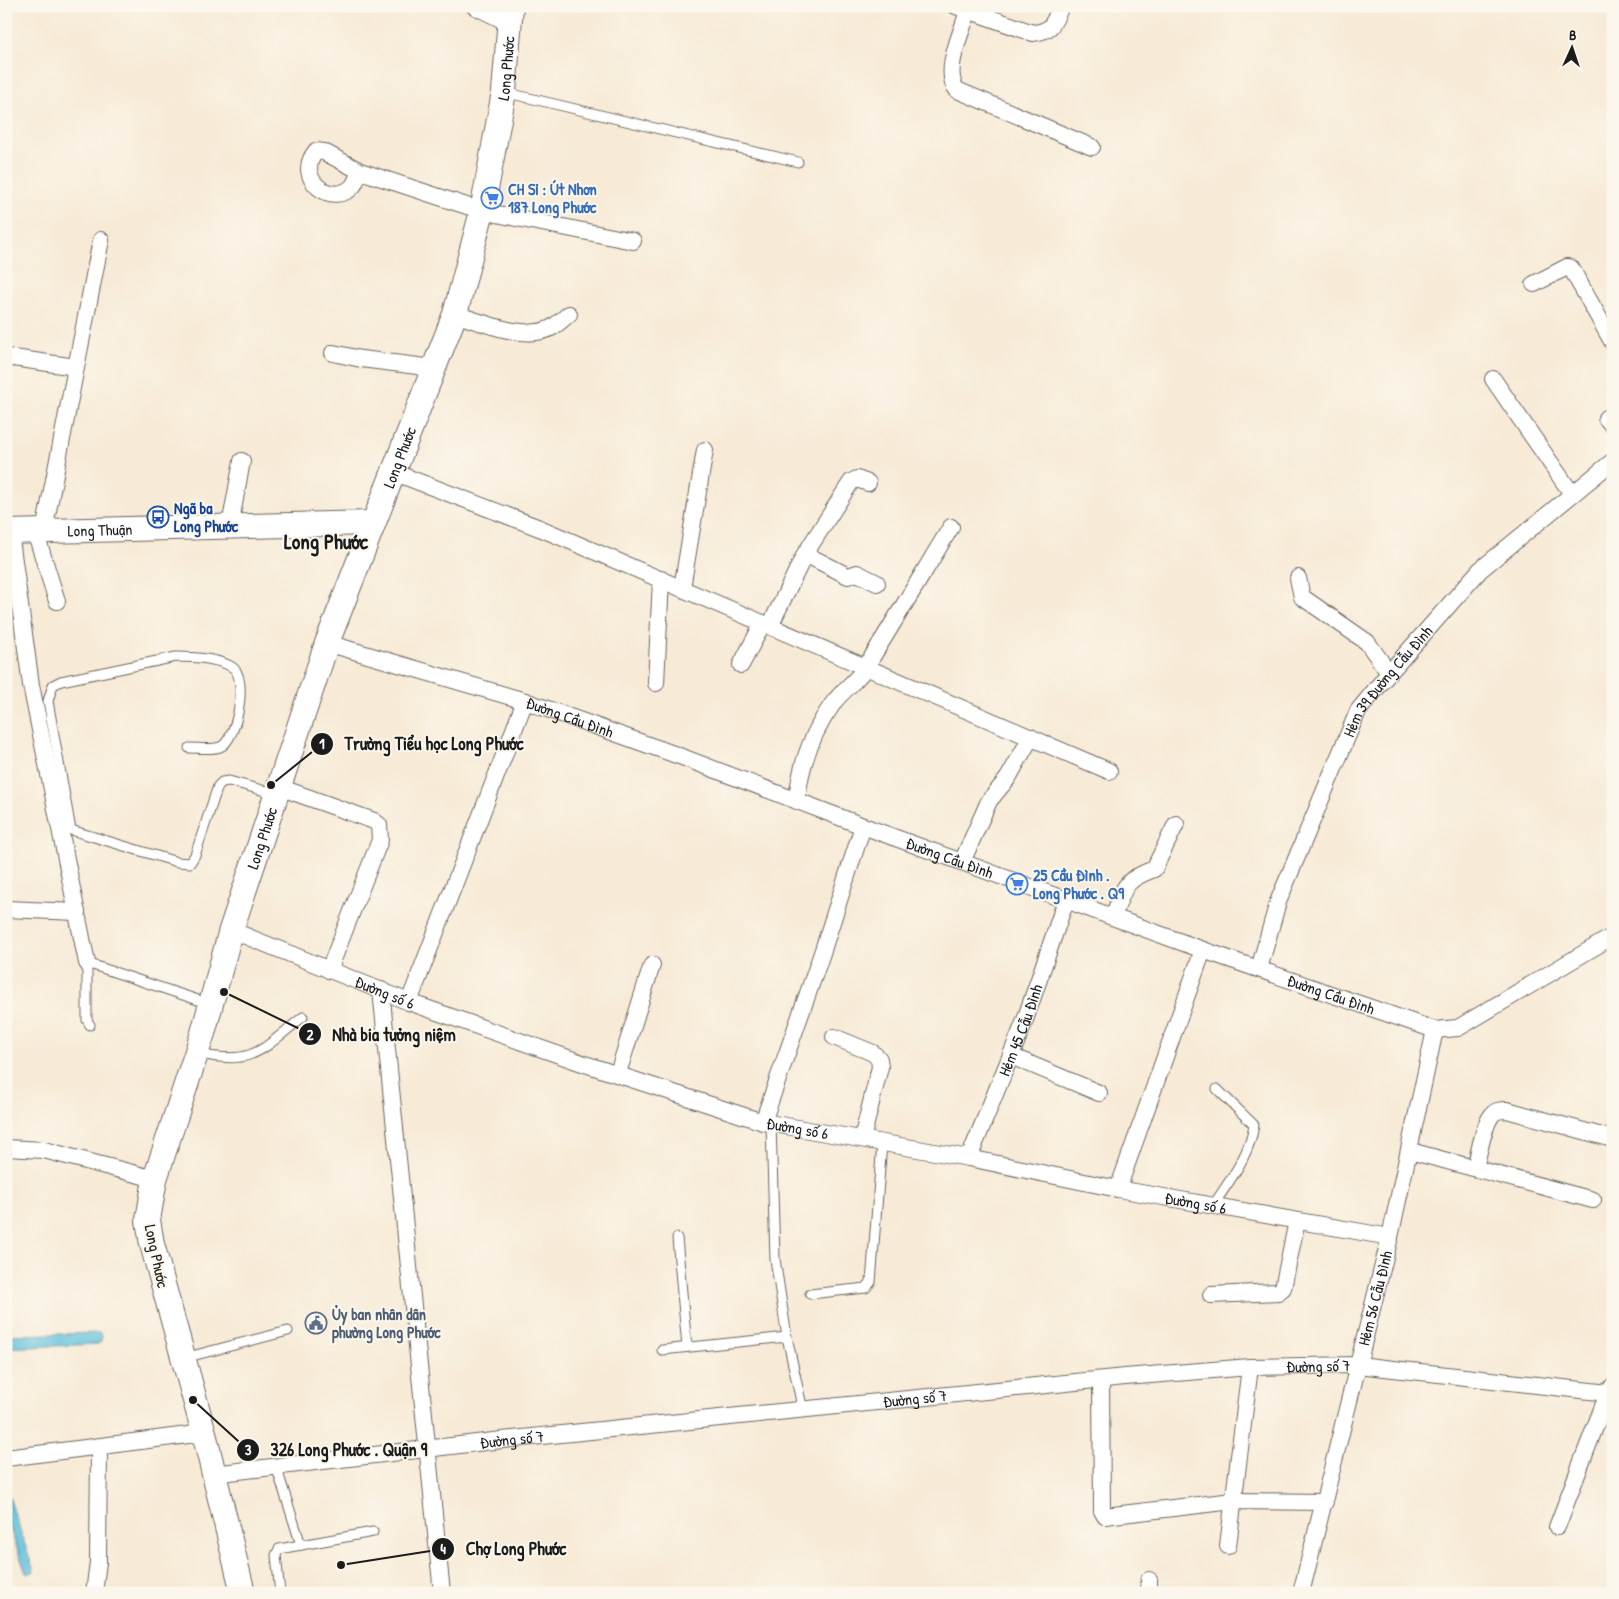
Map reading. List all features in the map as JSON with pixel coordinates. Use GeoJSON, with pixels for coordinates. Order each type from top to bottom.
{"type":"FeatureCollection","features":[{"type":"Feature","properties":{"kind":"street"},"geometry":{"type":"LineString","coordinates":[[474,6],[510,15]]}},
{"type":"Feature","properties":{"kind":"street"},"geometry":{"type":"LineString","coordinates":[[1060,6],[1051,28],[1046,32],[1033,33],[962,8],[950,70],[952,85],[957,90],[1092,147]]}},
{"type":"Feature","properties":{"kind":"street","name":"Long Phước"},"geometry":{"type":"LineString","coordinates":[[243,1593],[204,1433],[150,1230],[149,1214],[155,1179],[196,1053],[231,930],[327,643],[372,523],[455,314],[482,211],[504,92],[510,15]]}},
{"type":"Feature","properties":{"kind":"street"},"geometry":{"type":"LineString","coordinates":[[360,171],[482,211],[634,241]]}},
{"type":"Feature","properties":{"kind":"street"},"geometry":{"type":"LineString","coordinates":[[57,601],[39,531],[76,367],[101,240]]}},
{"type":"Feature","properties":{"kind":"street"},"geometry":{"type":"LineString","coordinates":[[1534,284],[1567,267],[1571,268],[1613,344]]}},
{"type":"Feature","properties":{"kind":"street"},"geometry":{"type":"LineString","coordinates":[[455,314],[512,331],[526,332],[550,328],[569,314]]}},
{"type":"Feature","properties":{"kind":"street"},"geometry":{"type":"LineString","coordinates":[[333,353],[361,359],[434,368]]}},
{"type":"Feature","properties":{"kind":"street"},"geometry":{"type":"LineString","coordinates":[[6,358],[76,367]]}},
{"type":"Feature","properties":{"kind":"street"},"geometry":{"type":"LineString","coordinates":[[1493,379],[1572,494]]}},
{"type":"Feature","properties":{"kind":"street"},"geometry":{"type":"LineString","coordinates":[[682,588],[705,450]]}},
{"type":"Feature","properties":{"kind":"street","name":"Hẻm 39 Đường Cẫu Đình"},"geometry":{"type":"LineString","coordinates":[[1259,969],[1278,902],[1358,711],[1388,673],[1480,570],[1613,461]]}},
{"type":"Feature","properties":{"kind":"street"},"geometry":{"type":"LineString","coordinates":[[230,526],[242,462]]}},
{"type":"Feature","properties":{"kind":"street"},"geometry":{"type":"LineString","coordinates":[[393,472],[542,529],[1109,771]]}},
{"type":"Feature","properties":{"kind":"street"},"geometry":{"type":"LineString","coordinates":[[741,666],[767,624],[805,554],[851,482],[857,479],[868,483]]}},
{"type":"Feature","properties":{"kind":"street","name":"Long Thuận"},"geometry":{"type":"LineString","coordinates":[[8,532],[372,523]]}},
{"type":"Feature","properties":{"kind":"street"},"geometry":{"type":"LineString","coordinates":[[797,801],[803,761],[817,731],[834,702],[866,667],[951,527]]}},
{"type":"Feature","properties":{"kind":"street"},"geometry":{"type":"LineString","coordinates":[[8,532],[31,685],[87,963]]}},
{"type":"Feature","properties":{"kind":"street"},"geometry":{"type":"LineString","coordinates":[[805,554],[848,576],[857,573],[877,584]]}},
{"type":"Feature","properties":{"kind":"street"},"geometry":{"type":"LineString","coordinates":[[1298,578],[1302,597],[1367,642],[1388,673]]}},
{"type":"Feature","properties":{"kind":"street"},"geometry":{"type":"LineString","coordinates":[[656,683],[661,579]]}},
{"type":"Feature","properties":{"kind":"street","name":"Đường Cầu Đình"},"geometry":{"type":"LineString","coordinates":[[327,643],[525,701],[1204,950],[1435,1030],[1458,1028],[1613,936]]}},
{"type":"Feature","properties":{"kind":"street"},"geometry":{"type":"LineString","coordinates":[[409,1002],[525,701]]}},
{"type":"Feature","properties":{"kind":"street"},"geometry":{"type":"LineString","coordinates":[[962,862],[989,801],[1008,778],[1031,737]]}},
{"type":"Feature","properties":{"kind":"street"},"geometry":{"type":"LineString","coordinates":[[278,791],[374,821],[379,826],[380,840],[329,970]]}},
{"type":"Feature","properties":{"kind":"street"},"geometry":{"type":"LineString","coordinates":[[1113,917],[1126,884],[1134,876],[1154,869],[1176,824]]}},
{"type":"Feature","properties":{"kind":"street"},"geometry":{"type":"LineString","coordinates":[[767,1123],[863,826]]}},
{"type":"Feature","properties":{"kind":"street","name":"Hẻm 45 Cẫu Đình"},"geometry":{"type":"LineString","coordinates":[[969,1158],[1011,1056],[1066,900]]}},
{"type":"Feature","properties":{"kind":"street"},"geometry":{"type":"LineString","coordinates":[[6,909],[76,912]]}},
{"type":"Feature","properties":{"kind":"street","name":"Đường số 6"},"geometry":{"type":"LineString","coordinates":[[231,930],[409,1002],[582,1063],[618,1073],[767,1123],[969,1158],[1118,1189],[1390,1237]]}},
{"type":"Feature","properties":{"kind":"street"},"geometry":{"type":"LineString","coordinates":[[1118,1189],[1204,950]]}},
{"type":"Feature","properties":{"kind":"street"},"geometry":{"type":"LineString","coordinates":[[618,1073],[652,966]]}},
{"type":"Feature","properties":{"kind":"street"},"geometry":{"type":"LineString","coordinates":[[381,990],[442,1593]]}},
{"type":"Feature","properties":{"kind":"street","name":"Hẻm 56 Cẫu Đình"},"geometry":{"type":"LineString","coordinates":[[1301,1593],[1390,1237],[1435,1030]]}},
{"type":"Feature","properties":{"kind":"street"},"geometry":{"type":"LineString","coordinates":[[834,1037],[873,1053],[879,1059],[880,1067],[862,1139]]}},
{"type":"Feature","properties":{"kind":"street"},"geometry":{"type":"LineString","coordinates":[[1011,1056],[1099,1093]]}},
{"type":"Feature","properties":{"kind":"street"},"geometry":{"type":"LineString","coordinates":[[1475,1168],[1488,1122],[1493,1114],[1498,1111],[1507,1110],[1613,1140]]}},
{"type":"Feature","properties":{"kind":"street"},"geometry":{"type":"LineString","coordinates":[[6,1148],[44,1150],[155,1179]]}},
{"type":"Feature","properties":{"kind":"street"},"geometry":{"type":"LineString","coordinates":[[1410,1151],[1592,1200]]}},
{"type":"Feature","properties":{"kind":"street"},"geometry":{"type":"LineString","coordinates":[[1211,1295],[1278,1292],[1283,1288],[1297,1221]]}},
{"type":"Feature","properties":{"kind":"street","name":"Đường số 7"},"geometry":{"type":"LineString","coordinates":[[214,1474],[426,1448],[1101,1380],[1250,1367],[1358,1365],[1611,1390]]}},
{"type":"Feature","properties":{"kind":"street"},"geometry":{"type":"LineString","coordinates":[[1228,1546],[1250,1367]]}},
{"type":"Feature","properties":{"kind":"street"},"geometry":{"type":"LineString","coordinates":[[1101,1380],[1102,1511],[1104,1516],[1233,1501],[1325,1502]]}},
{"type":"Feature","properties":{"kind":"street"},"geometry":{"type":"LineString","coordinates":[[1557,1527],[1611,1390]]}},
{"type":"Feature","properties":{"kind":"street"},"geometry":{"type":"LineString","coordinates":[[6,1458],[204,1433]]}},
{"type":"Feature","properties":{"kind":"street"},"geometry":{"type":"LineString","coordinates":[[94,1593],[98,1562],[99,1447]]}},
{"type":"Feature","properties":{"kind":"lane"},"geometry":{"type":"LineString","coordinates":[[504,92],[798,162]]}},
{"type":"Feature","properties":{"kind":"lane"},"geometry":{"type":"LineString","coordinates":[[190,748],[221,747],[229,740],[241,696],[238,674],[233,667],[192,657],[176,657],[61,681],[53,685],[49,693],[48,701],[71,830],[177,862],[190,863],[195,855],[218,786],[222,782],[278,791]]}},
{"type":"Feature","properties":{"kind":"lane"},"geometry":{"type":"LineString","coordinates":[[90,1025],[88,1020],[87,963],[210,1004]]}},
{"type":"Feature","properties":{"kind":"lane"},"geometry":{"type":"LineString","coordinates":[[196,1053],[220,1058],[250,1056],[262,1050],[303,1017]]}},
{"type":"Feature","properties":{"kind":"lane"},"geometry":{"type":"LineString","coordinates":[[1213,1206],[1246,1151],[1252,1138],[1254,1125],[1217,1089]]}},
{"type":"Feature","properties":{"kind":"lane"},"geometry":{"type":"LineString","coordinates":[[767,1123],[775,1259],[787,1337],[803,1411]]}},
{"type":"Feature","properties":{"kind":"lane"},"geometry":{"type":"LineString","coordinates":[[810,1294],[866,1288],[870,1284],[882,1143]]}},
{"type":"Feature","properties":{"kind":"lane"},"geometry":{"type":"LineString","coordinates":[[677,1238],[688,1348]]}},
{"type":"Feature","properties":{"kind":"lane"},"geometry":{"type":"LineString","coordinates":[[184,1358],[288,1331]]}},
{"type":"Feature","properties":{"kind":"lane"},"geometry":{"type":"LineString","coordinates":[[662,1350],[787,1337]]}},
{"type":"Feature","properties":{"kind":"lane"},"geometry":{"type":"LineString","coordinates":[[276,1466],[301,1545]]}},
{"type":"Feature","properties":{"kind":"lane"},"geometry":{"type":"LineString","coordinates":[[280,1593],[276,1555],[278,1549],[373,1532]]}},
{"type":"Feature","properties":{"kind":"water"},"geometry":{"type":"Polygon","coordinates":[[[100,1333],[102,1335],[101,1342],[98,1344],[6,1348],[6,1335],[100,1333]]]}},
{"type":"Feature","properties":{"kind":"water"},"geometry":{"type":"Polygon","coordinates":[[[6,1488],[34,1571],[29,1574],[26,1573],[6,1518],[6,1488]]]}},
{"type":"Feature","properties":{"kind":"place","name":"CH Sỉ : Út Nhơn 187 Long Phước"},"geometry":{"type":"Point","coordinates":[492,198]}},
{"type":"Feature","properties":{"kind":"place","name":"Ngã ba Long Phước"},"geometry":{"type":"Point","coordinates":[158,517]}},
{"type":"Feature","properties":{"kind":"place","name":"Trường Tiểu học Long Phước"},"geometry":{"type":"Point","coordinates":[271,785]}},
{"type":"Feature","properties":{"kind":"place","name":"25 Cầu Đình . Long Phước . Q9"},"geometry":{"type":"Point","coordinates":[1017,884]}},
{"type":"Feature","properties":{"kind":"place","name":"Nhà bia tưởng niệm"},"geometry":{"type":"Point","coordinates":[224,992]}},
{"type":"Feature","properties":{"kind":"place","name":"Ủy ban nhân dân phường Long Phước"},"geometry":{"type":"Point","coordinates":[316,1323]}},
{"type":"Feature","properties":{"kind":"place","name":"326 Long Phước . Quận 9"},"geometry":{"type":"Point","coordinates":[193,1400]}},
{"type":"Feature","properties":{"kind":"place","name":"Chợ Long Phước"},"geometry":{"type":"Point","coordinates":[341,1565]}},
{"type":"Feature","properties":{"kind":"district","name":"Long Phước"},"geometry":{"type":"Point","coordinates":[326,541]}}]}
